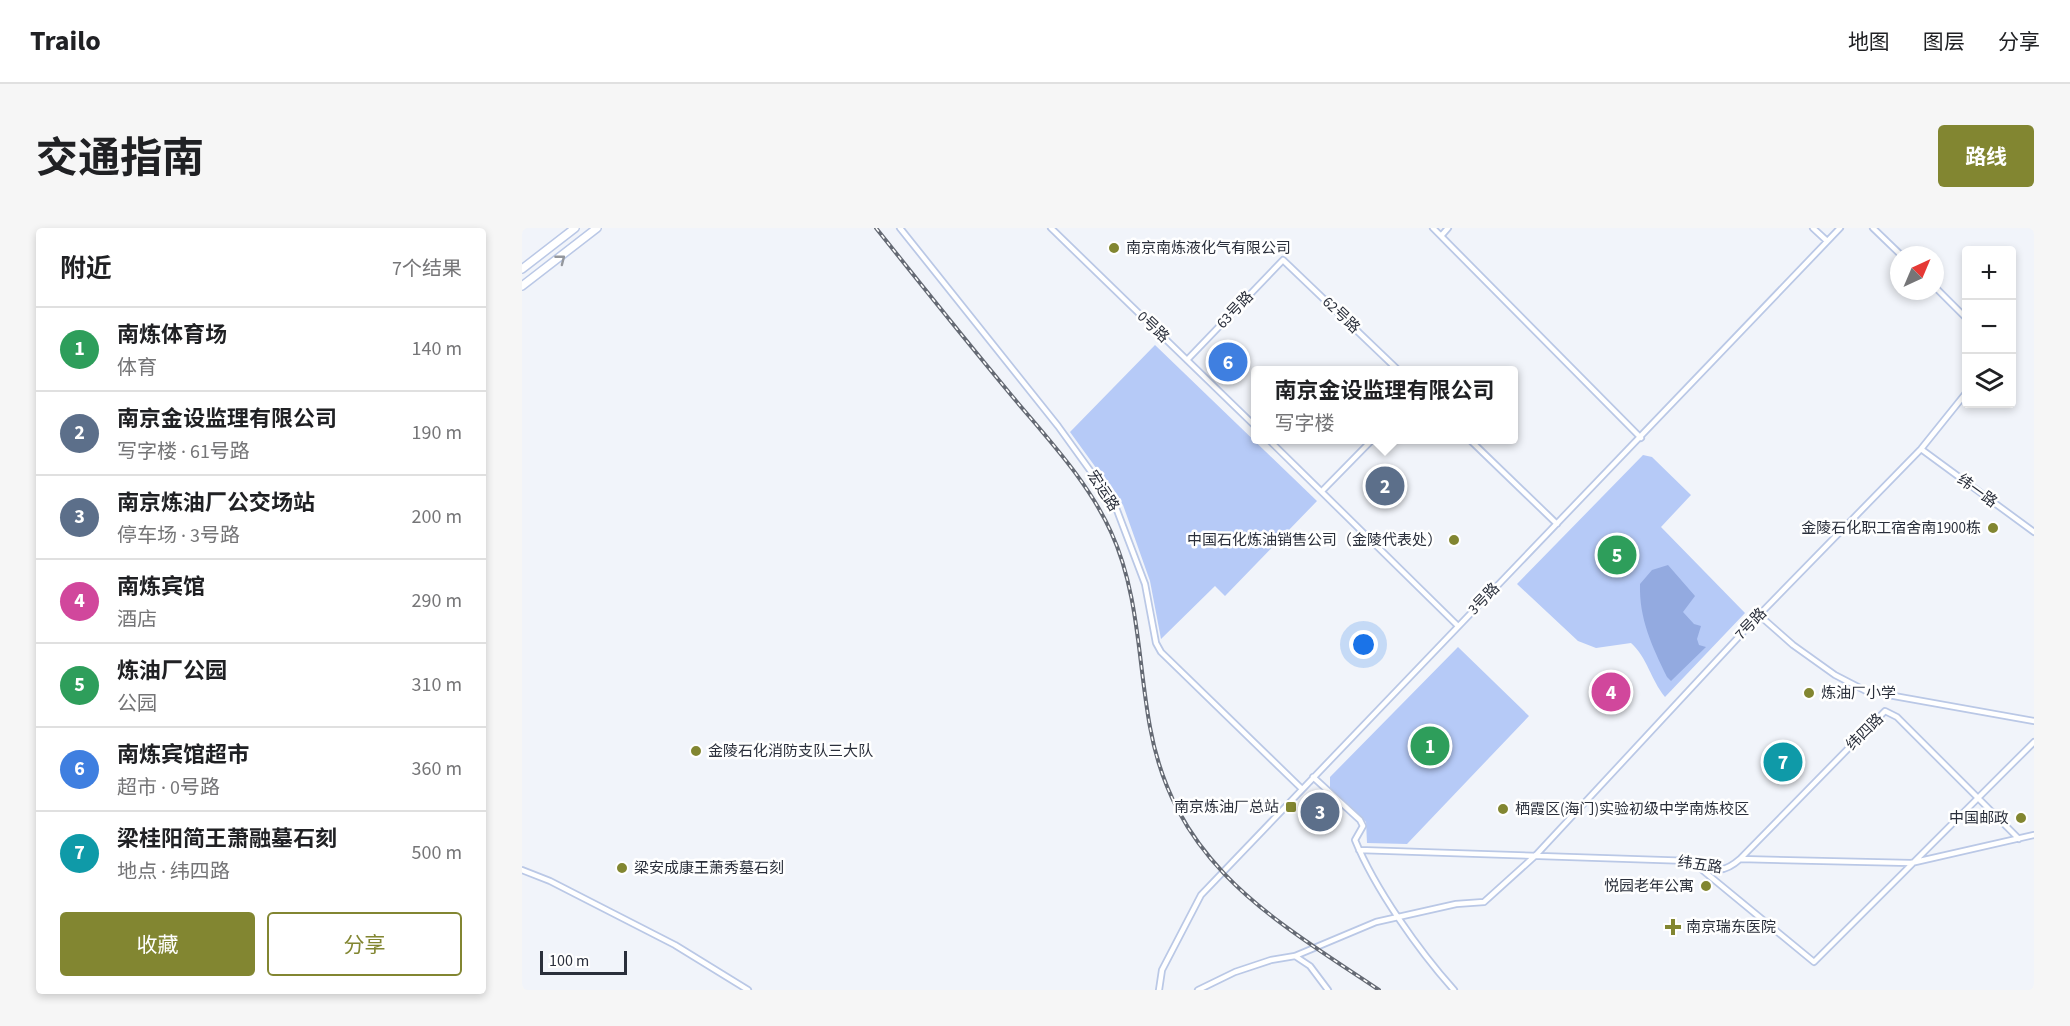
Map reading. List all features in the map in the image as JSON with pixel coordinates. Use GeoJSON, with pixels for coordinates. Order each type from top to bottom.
{"type":"FeatureCollection","features":[{"type":"Feature","properties":{"kind":"main road"},"geometry":{"type":"LineString","coordinates":[[522,269],[575,228]]}},
{"type":"Feature","properties":{"kind":"main road"},"geometry":{"type":"LineString","coordinates":[[522,286],[597,228]]}},
{"type":"Feature","properties":{"kind":"street","name":"宏运路"},"geometry":{"type":"LineString","coordinates":[[900,228],[1052,418],[1115,505],[1145,584],[1156,643],[1161,652],[1302,789]]}},
{"type":"Feature","properties":{"kind":"street","name":"0号路"},"geometry":{"type":"LineString","coordinates":[[1051,228],[1251,422]]}},
{"type":"Feature","properties":{"kind":"street"},"geometry":{"type":"LineString","coordinates":[[1433,228],[1641,438]]}},
{"type":"Feature","properties":{"kind":"street"},"geometry":{"type":"LineString","coordinates":[[1441,236],[1448,228]]}},
{"type":"Feature","properties":{"kind":"street"},"geometry":{"type":"LineString","coordinates":[[1813,228],[1827,242]]}},
{"type":"Feature","properties":{"kind":"street","name":"3号路"},"geometry":{"type":"LineString","coordinates":[[1159,990],[1162,970],[1201,895],[1840,228]]}},
{"type":"Feature","properties":{"kind":"street"},"geometry":{"type":"LineString","coordinates":[[1873,228],[1892,246]]}},
{"type":"Feature","properties":{"kind":"street","name":"63号路"},"geometry":{"type":"LineString","coordinates":[[1187,360],[1284,260]]}},
{"type":"Feature","properties":{"kind":"street","name":"62号路"},"geometry":{"type":"LineString","coordinates":[[1284,260],[1394,366]]}},
{"type":"Feature","properties":{"kind":"street"},"geometry":{"type":"LineString","coordinates":[[1944,296],[1962,314]]}},
{"type":"Feature","properties":{"kind":"street","name":"7号路"},"geometry":{"type":"LineString","coordinates":[[1198,990],[1235,972],[1271,960],[1295,956],[1351,930],[1399,915],[1484,902],[1536,855],[1759,615],[1921,449],[1962,398]]}},
{"type":"Feature","properties":{"kind":"street"},"geometry":{"type":"LineString","coordinates":[[1273,444],[1458,626]]}},
{"type":"Feature","properties":{"kind":"street"},"geometry":{"type":"LineString","coordinates":[[1322,491],[1368,444]]}},
{"type":"Feature","properties":{"kind":"street"},"geometry":{"type":"LineString","coordinates":[[1474,444],[1557,524]]}},
{"type":"Feature","properties":{"kind":"street","name":"纬一路"},"geometry":{"type":"LineString","coordinates":[[1921,449],[2034,532]]}},
{"type":"Feature","properties":{"kind":"street"},"geometry":{"type":"LineString","coordinates":[[1759,615],[1793,645],[1827,669],[1866,691],[2034,721]]}},
{"type":"Feature","properties":{"kind":"street","name":"纬四路"},"geometry":{"type":"LineString","coordinates":[[1740,860],[1885,711],[1897,717],[2019,839]]}},
{"type":"Feature","properties":{"kind":"street"},"geometry":{"type":"LineString","coordinates":[[1691,861],[1814,962],[2034,742]]}},
{"type":"Feature","properties":{"kind":"street"},"geometry":{"type":"LineString","coordinates":[[1313,777],[1360,820],[1363,826],[1355,840],[1368,872],[1399,915],[1427,960],[1454,990]]}},
{"type":"Feature","properties":{"kind":"street","name":"纬五路"},"geometry":{"type":"LineString","coordinates":[[1359,850],[1691,861],[1719,870],[1730,869],[1740,860],[1911,863],[2034,835]]}},
{"type":"Feature","properties":{"kind":"street"},"geometry":{"type":"LineString","coordinates":[[522,870],[550,881],[675,945],[748,990]]}},
{"type":"Feature","properties":{"kind":"street"},"geometry":{"type":"LineString","coordinates":[[1295,956],[1310,966],[1328,990]]}},
{"type":"Feature","properties":{"kind":"shaded area"},"geometry":{"type":"Polygon","coordinates":[[[1155,345],[1251,437],[1251,444],[1258,444],[1317,501],[1225,596],[1215,586],[1161,639],[1150,581],[1123,505],[1070,432],[1155,345]]]}},
{"type":"Feature","properties":{"kind":"shaded area"},"geometry":{"type":"Polygon","coordinates":[[[1643,455],[1652,457],[1691,495],[1661,527],[1745,613],[1665,697],[1641,655],[1631,643],[1596,648],[1578,641],[1517,584],[1643,455]]]}},
{"type":"Feature","properties":{"kind":"shaded area"},"geometry":{"type":"Polygon","coordinates":[[[1668,565],[1695,596],[1683,612],[1694,624],[1701,626],[1697,639],[1699,645],[1706,647],[1671,681],[1661,666],[1652,643],[1644,621],[1640,597],[1640,584],[1652,570],[1668,565]]]}},
{"type":"Feature","properties":{"kind":"shaded area"},"geometry":{"type":"Polygon","coordinates":[[[1458,647],[1529,716],[1407,844],[1367,843],[1366,822],[1330,788],[1330,777],[1458,647]]]}},
{"type":"Feature","properties":{"kind":"railway"},"geometry":{"type":"LineString","coordinates":[[876,228],[1064,458],[1090,494],[1111,532],[1120,555],[1132,603],[1150,727],[1163,775],[1181,816],[1205,852],[1234,884],[1302,938],[1379,990]]}},
{"type":"Feature","properties":{"kind":"place","name":"南京南炼液化气有限公司"},"geometry":{"type":"Point","coordinates":[1114,248]}},
{"type":"Feature","properties":{"kind":"place","name":"南炼宾馆超市"},"geometry":{"type":"Point","coordinates":[1228,362]}},
{"type":"Feature","properties":{"kind":"place","name":"南京金设监理有限公司"},"geometry":{"type":"Point","coordinates":[1385,486]}},
{"type":"Feature","properties":{"kind":"place","name":"金陵石化职工宿舍南1900栋"},"geometry":{"type":"Point","coordinates":[1993,528]}},
{"type":"Feature","properties":{"kind":"place","name":"中国石化炼油销售公司（金陵代表处）"},"geometry":{"type":"Point","coordinates":[1454,540]}},
{"type":"Feature","properties":{"kind":"place","name":"炼油厂公园"},"geometry":{"type":"Point","coordinates":[1617,555]}},
{"type":"Feature","properties":{"kind":"place","name":"南炼宾馆"},"geometry":{"type":"Point","coordinates":[1611,692]}},
{"type":"Feature","properties":{"kind":"place","name":"炼油厂小学"},"geometry":{"type":"Point","coordinates":[1809,693]}},
{"type":"Feature","properties":{"kind":"place","name":"南炼体育场"},"geometry":{"type":"Point","coordinates":[1430,746]}},
{"type":"Feature","properties":{"kind":"place","name":"金陵石化消防支队三大队"},"geometry":{"type":"Point","coordinates":[696,751]}},
{"type":"Feature","properties":{"kind":"place","name":"梁桂阳简王萧融墓石刻"},"geometry":{"type":"Point","coordinates":[1783,762]}},
{"type":"Feature","properties":{"kind":"place","name":"南京炼油厂总站"},"geometry":{"type":"Point","coordinates":[1291,807]}},
{"type":"Feature","properties":{"kind":"place","name":"栖霞区(海门)实验初级中学南炼校区"},"geometry":{"type":"Point","coordinates":[1503,809]}},
{"type":"Feature","properties":{"kind":"place","name":"南京炼油厂公交场站"},"geometry":{"type":"Point","coordinates":[1320,812]}},
{"type":"Feature","properties":{"kind":"place","name":"中国邮政"},"geometry":{"type":"Point","coordinates":[2021,818]}},
{"type":"Feature","properties":{"kind":"place","name":"梁安成康王萧秀墓石刻"},"geometry":{"type":"Point","coordinates":[622,868]}},
{"type":"Feature","properties":{"kind":"place","name":"悦园老年公寓"},"geometry":{"type":"Point","coordinates":[1706,886]}},
{"type":"Feature","properties":{"kind":"place","name":"南京瑞东医院"},"geometry":{"type":"Point","coordinates":[1673,927]}}]}
